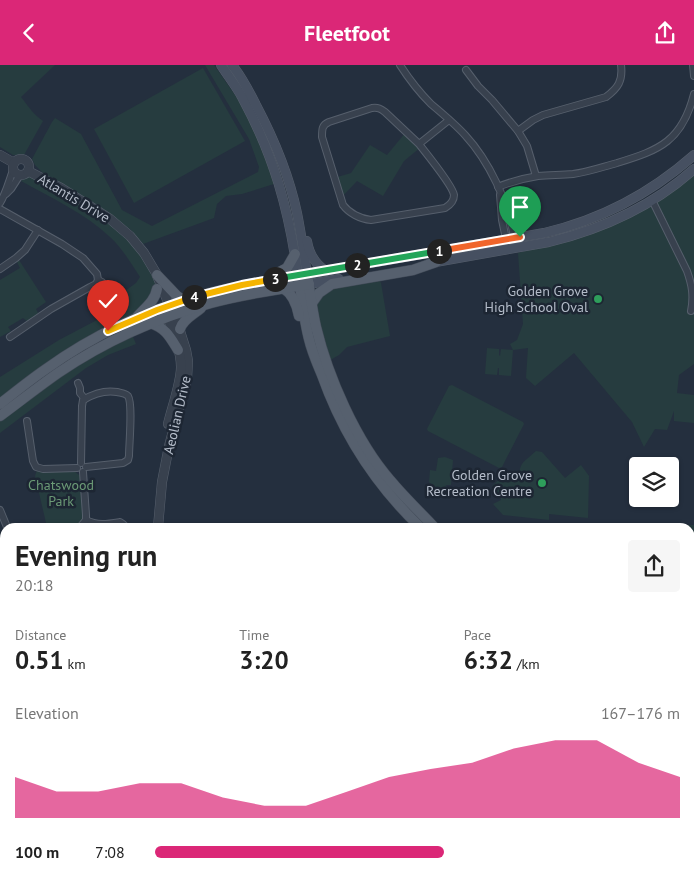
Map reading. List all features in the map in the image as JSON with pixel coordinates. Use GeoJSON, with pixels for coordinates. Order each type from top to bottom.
{"type":"FeatureCollection","features":[{"type":"Feature","properties":{"kind":"main road"},"geometry":{"type":"LineString","coordinates":[[221,65],[241,95],[264,141],[287,213],[295,254],[312,303],[316,326],[327,362],[360,447],[373,458],[423,523]]}},
{"type":"Feature","properties":{"kind":"main road"},"geometry":{"type":"LineString","coordinates":[[232,65],[261,114],[279,153],[290,184],[297,213],[307,329],[330,398],[394,501],[416,523]]}},
{"type":"Feature","properties":{"kind":"main road"},"geometry":{"type":"LineString","coordinates":[[0,403],[76,349],[108,331],[134,320],[283,288],[326,271],[553,231],[609,211],[646,191],[694,155]]}},
{"type":"Feature","properties":{"kind":"main road"},"geometry":{"type":"LineString","coordinates":[[0,416],[75,362],[112,341],[150,323],[187,299],[255,283],[303,280],[436,262],[549,242],[583,232],[640,208],[694,169]]}},
{"type":"Feature","properties":{"kind":"main road"},"geometry":{"type":"LineString","coordinates":[[646,191],[652,200]]}},
{"type":"Feature","properties":{"kind":"main road"},"geometry":{"type":"LineString","coordinates":[[297,213],[303,221],[310,251],[316,263],[326,271]]}},
{"type":"Feature","properties":{"kind":"main road"},"geometry":{"type":"LineString","coordinates":[[510,239],[512,249]]}},
{"type":"Feature","properties":{"kind":"main road"},"geometry":{"type":"LineString","coordinates":[[255,283],[283,271],[290,264],[295,254]]}},
{"type":"Feature","properties":{"kind":"main road"},"geometry":{"type":"LineString","coordinates":[[312,303],[319,293],[332,284],[414,270],[436,262]]}},
{"type":"Feature","properties":{"kind":"main road"},"geometry":{"type":"LineString","coordinates":[[157,275],[177,296],[187,299]]}},
{"type":"Feature","properties":{"kind":"main road"},"geometry":{"type":"LineString","coordinates":[[283,288],[290,293],[295,303],[304,333],[314,354]]}},
{"type":"Feature","properties":{"kind":"main road"},"geometry":{"type":"LineString","coordinates":[[134,320],[153,300],[157,289]]}},
{"type":"Feature","properties":{"kind":"main road"},"geometry":{"type":"LineString","coordinates":[[180,329],[182,323],[203,305]]}},
{"type":"Feature","properties":{"kind":"main road"},"geometry":{"type":"LineString","coordinates":[[150,323],[160,326],[165,330],[178,351]]}},
{"type":"Feature","properties":{"kind":"main road"},"geometry":{"type":"LineString","coordinates":[[390,480],[430,523]]}},
{"type":"Feature","properties":{"kind":"street"},"geometry":{"type":"LineString","coordinates":[[400,65],[418,91],[473,144],[487,166],[499,191],[502,220],[510,239]]}},
{"type":"Feature","properties":{"kind":"street"},"geometry":{"type":"LineString","coordinates":[[518,131],[543,115],[606,97],[615,91],[620,81],[621,65]]}},
{"type":"Feature","properties":{"kind":"street"},"geometry":{"type":"LineString","coordinates":[[693,65],[694,77]]}},
{"type":"Feature","properties":{"kind":"street"},"geometry":{"type":"LineString","coordinates":[[466,70],[518,131],[526,146],[536,176]]}},
{"type":"Feature","properties":{"kind":"street"},"geometry":{"type":"LineString","coordinates":[[499,191],[536,176],[588,171],[653,151],[676,134],[684,123],[694,94]]}},
{"type":"Feature","properties":{"kind":"street"},"geometry":{"type":"LineString","coordinates":[[377,107],[385,112],[419,144],[454,193],[452,202],[445,208],[367,220],[346,209],[343,205],[322,137],[322,129],[324,124],[329,122],[377,107]]}},
{"type":"Feature","properties":{"kind":"street"},"geometry":{"type":"LineString","coordinates":[[419,144],[449,120]]}},
{"type":"Feature","properties":{"kind":"street","name":"Atlantis Drive"},"geometry":{"type":"LineString","coordinates":[[0,155],[19,170],[60,188],[110,219],[140,256],[169,311]]}},
{"type":"Feature","properties":{"kind":"street"},"geometry":{"type":"LineString","coordinates":[[0,203],[11,189],[19,170]]}},
{"type":"Feature","properties":{"kind":"street"},"geometry":{"type":"LineString","coordinates":[[652,200],[687,271],[693,299],[691,311]]}},
{"type":"Feature","properties":{"kind":"street"},"geometry":{"type":"LineString","coordinates":[[0,209],[38,229],[83,257],[113,298]]}},
{"type":"Feature","properties":{"kind":"street","name":"Atlantis Drive"},"geometry":{"type":"LineString","coordinates":[[118,227],[123,229],[144,253],[157,275],[169,311]]}},
{"type":"Feature","properties":{"kind":"street"},"geometry":{"type":"LineString","coordinates":[[0,269],[25,250],[38,229]]}},
{"type":"Feature","properties":{"kind":"street"},"geometry":{"type":"LineString","coordinates":[[10,337],[51,309],[90,287],[98,279]]}},
{"type":"Feature","properties":{"kind":"street","name":"Aeolian Drive"},"geometry":{"type":"LineString","coordinates":[[158,523],[162,482],[174,424],[187,379],[188,361],[180,329],[169,311]]}},
{"type":"Feature","properties":{"kind":"street","name":"Aeolian Drive"},"geometry":{"type":"LineString","coordinates":[[153,523],[164,441],[181,367],[169,311]]}},
{"type":"Feature","properties":{"kind":"street"},"geometry":{"type":"LineString","coordinates":[[78,383],[80,393],[85,399]]}},
{"type":"Feature","properties":{"kind":"street"},"geometry":{"type":"LineString","coordinates":[[27,421],[33,461],[36,467],[43,469],[82,468],[123,463],[128,460],[129,456],[131,409],[128,397],[125,394],[106,391],[83,401],[82,468],[86,515],[82,523]]}},
{"type":"Feature","properties":{"kind":"street"},"geometry":{"type":"LineString","coordinates":[[0,510],[5,523]]}},
{"type":"Feature","properties":{"kind":"green space"},"geometry":{"type":"Polygon","coordinates":[[[0,65],[55,65],[21,97],[43,121],[24,155],[13,155],[0,147],[0,65]]]}},
{"type":"Feature","properties":{"kind":"green space"},"geometry":{"type":"Polygon","coordinates":[[[205,65],[214,65],[242,105],[260,141],[274,184],[242,194],[226,196],[217,204],[214,218],[143,244],[130,229],[42,172],[35,165],[32,159],[55,118],[81,134],[122,210],[152,226],[258,172],[259,167],[249,139],[205,65]]]}},
{"type":"Feature","properties":{"kind":"green space"},"geometry":{"type":"Polygon","coordinates":[[[203,68],[245,141],[134,203],[94,129],[203,68]]]}},
{"type":"Feature","properties":{"kind":"green space"},"geometry":{"type":"Polygon","coordinates":[[[406,132],[421,147],[404,161],[383,196],[357,181],[340,199],[334,178],[351,173],[370,145],[387,155],[406,132]]]}},
{"type":"Feature","properties":{"kind":"green space"},"geometry":{"type":"Polygon","coordinates":[[[694,169],[694,364],[679,375],[677,393],[694,395],[694,423],[674,421],[674,411],[667,430],[655,429],[644,447],[632,422],[574,353],[535,386],[526,378],[528,348],[513,350],[510,344],[517,340],[523,324],[518,253],[605,224],[640,208],[694,169]]]}},
{"type":"Feature","properties":{"kind":"green space"},"geometry":{"type":"Polygon","coordinates":[[[28,171],[110,219],[143,257],[159,288],[134,320],[108,332],[0,403],[0,377],[59,340],[116,310],[111,301],[136,283],[140,277],[118,246],[100,228],[67,206],[21,181],[28,171]]]}},
{"type":"Feature","properties":{"kind":"green space"},"geometry":{"type":"Polygon","coordinates":[[[19,260],[46,302],[36,309],[38,313],[28,322],[23,318],[8,327],[11,331],[0,337],[0,280],[20,268],[17,262],[19,260]]]}},
{"type":"Feature","properties":{"kind":"green space"},"geometry":{"type":"Polygon","coordinates":[[[376,272],[381,283],[390,336],[347,347],[339,355],[327,362],[320,342],[316,297],[322,290],[376,272]]]}},
{"type":"Feature","properties":{"kind":"green space"},"geometry":{"type":"Polygon","coordinates":[[[131,332],[136,344],[108,355],[86,368],[0,433],[0,416],[131,332]]]}},
{"type":"Feature","properties":{"kind":"green space"},"geometry":{"type":"Polygon","coordinates":[[[487,348],[499,349],[500,356],[501,349],[513,350],[511,376],[499,375],[499,368],[497,375],[485,374],[487,348]]]}},
{"type":"Feature","properties":{"kind":"green space"},"geometry":{"type":"Polygon","coordinates":[[[452,385],[523,422],[524,424],[502,467],[499,468],[428,431],[427,429],[449,386],[452,385]]]}},
{"type":"Feature","properties":{"kind":"green space","name":"Golden Grove Recreation Centre"},"geometry":{"type":"Polygon","coordinates":[[[536,451],[542,452],[565,478],[581,465],[589,476],[588,518],[549,514],[549,520],[503,515],[493,504],[501,500],[501,494],[499,495],[492,486],[501,478],[503,481],[517,477],[522,464],[536,451]]]}},
{"type":"Feature","properties":{"kind":"green space"},"geometry":{"type":"Polygon","coordinates":[[[445,457],[453,460],[451,485],[446,485],[445,490],[432,489],[433,486],[429,482],[430,470],[436,471],[438,458],[445,457]]]}},
{"type":"Feature","properties":{"kind":"green space","name":"Chatswood Park"},"geometry":{"type":"Polygon","coordinates":[[[37,470],[74,471],[81,475],[84,512],[81,523],[46,523],[35,476],[37,470]]]}},
{"type":"Feature","properties":{"kind":"place","name":"Golden Grove High School Oval"},"geometry":{"type":"Point","coordinates":[598,299]}},
{"type":"Feature","properties":{"kind":"place","name":"Golden Grove Recreation Centre"},"geometry":{"type":"Point","coordinates":[542,483]}},
{"type":"Feature","properties":{"kind":"route"},"geometry":{"type":"LineString","coordinates":[[108,331],[170,305],[242,285],[520,237]]}}]}
